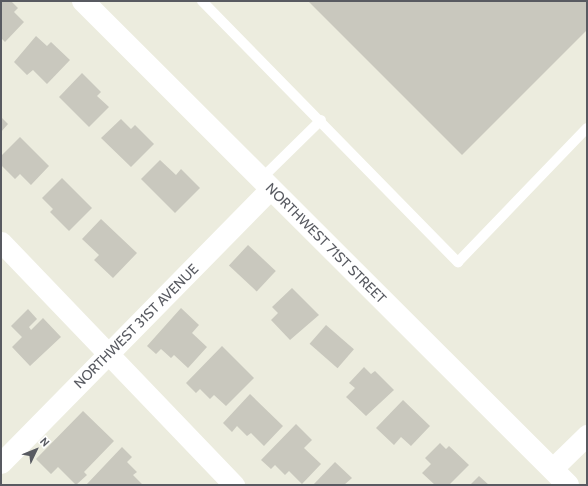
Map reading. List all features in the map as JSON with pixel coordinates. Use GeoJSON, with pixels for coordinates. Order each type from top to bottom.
{"type":"FeatureCollection","features":[{"type":"Feature","properties":{"kind":"street","name":"NORTHWEST 71ST STREET"},"geometry":{"type":"LineString","coordinates":[[83,1],[568,485]]}},
{"type":"Feature","properties":{"kind":"street","name":"NORTHWEST 31ST AVENUE"},"geometry":{"type":"LineString","coordinates":[[1,463],[108,354],[266,184]]}},
{"type":"Feature","properties":{"kind":"street"},"geometry":{"type":"LineString","coordinates":[[1,242],[234,485]]}},
{"type":"Feature","properties":{"kind":"street"},"geometry":{"type":"LineString","coordinates":[[552,469],[587,435]]}},
{"type":"Feature","properties":{"kind":"lane"},"geometry":{"type":"LineString","coordinates":[[202,1],[321,120],[458,262],[587,128]]}},
{"type":"Feature","properties":{"kind":"lane"},"geometry":{"type":"LineString","coordinates":[[266,184],[321,120]]}},
{"type":"Feature","properties":{"kind":"building"},"geometry":{"type":"Polygon","coordinates":[[[1,1],[11,1],[18,8],[14,12],[24,22],[5,42],[1,38],[1,1]]]}},
{"type":"Feature","properties":{"kind":"building"},"geometry":{"type":"Polygon","coordinates":[[[308,1],[587,1],[587,30],[462,155],[308,1]]]}},
{"type":"Feature","properties":{"kind":"building"},"geometry":{"type":"Polygon","coordinates":[[[36,36],[47,46],[51,42],[70,60],[47,84],[33,70],[27,75],[14,62],[36,36]]]}},
{"type":"Feature","properties":{"kind":"building"},"geometry":{"type":"Polygon","coordinates":[[[82,73],[101,92],[97,96],[109,107],[89,127],[59,97],[82,73]]]}},
{"type":"Feature","properties":{"kind":"building"},"geometry":{"type":"Polygon","coordinates":[[[1,117],[8,124],[1,132],[1,117]]]}},
{"type":"Feature","properties":{"kind":"building"},"geometry":{"type":"Polygon","coordinates":[[[121,119],[131,129],[135,125],[154,144],[131,167],[101,138],[121,119]]]}},
{"type":"Feature","properties":{"kind":"building"},"geometry":{"type":"Polygon","coordinates":[[[20,137],[49,166],[31,185],[20,174],[15,179],[1,165],[1,156],[20,137]]]}},
{"type":"Feature","properties":{"kind":"building"},"geometry":{"type":"Polygon","coordinates":[[[160,160],[176,175],[181,169],[200,188],[175,213],[141,179],[160,160]]]}},
{"type":"Feature","properties":{"kind":"building"},"geometry":{"type":"Polygon","coordinates":[[[62,178],[92,208],[69,231],[50,212],[53,209],[42,198],[62,178]]]}},
{"type":"Feature","properties":{"kind":"building"},"geometry":{"type":"Polygon","coordinates":[[[101,219],[137,253],[113,278],[94,260],[99,255],[82,239],[101,219]]]}},
{"type":"Feature","properties":{"kind":"building"},"geometry":{"type":"Polygon","coordinates":[[[248,245],[276,271],[257,291],[229,265],[248,245]]]}},
{"type":"Feature","properties":{"kind":"building"},"geometry":{"type":"Polygon","coordinates":[[[292,288],[319,315],[290,340],[271,320],[278,313],[272,307],[292,288]]]}},
{"type":"Feature","properties":{"kind":"building"},"geometry":{"type":"Polygon","coordinates":[[[181,308],[199,325],[192,333],[207,347],[188,368],[174,355],[171,358],[161,349],[156,354],[147,346],[181,308]]]}},
{"type":"Feature","properties":{"kind":"building"},"geometry":{"type":"Polygon","coordinates":[[[28,309],[37,319],[29,327],[31,330],[43,318],[61,337],[30,366],[12,347],[22,337],[11,326],[28,309]]]}},
{"type":"Feature","properties":{"kind":"building"},"geometry":{"type":"Polygon","coordinates":[[[326,325],[354,349],[338,368],[310,344],[326,325]]]}},
{"type":"Feature","properties":{"kind":"building"},"geometry":{"type":"Polygon","coordinates":[[[222,346],[254,378],[226,406],[214,395],[210,399],[200,389],[196,393],[186,383],[222,346]]]}},
{"type":"Feature","properties":{"kind":"building"},"geometry":{"type":"Polygon","coordinates":[[[364,367],[371,374],[375,371],[394,390],[366,416],[346,397],[355,388],[349,383],[364,367]]]}},
{"type":"Feature","properties":{"kind":"building"},"geometry":{"type":"Polygon","coordinates":[[[250,394],[283,426],[264,446],[251,433],[247,436],[237,426],[232,432],[223,423],[250,394]]]}},
{"type":"Feature","properties":{"kind":"building"},"geometry":{"type":"Polygon","coordinates":[[[403,400],[430,426],[411,446],[401,437],[394,445],[376,428],[403,400]]]}},
{"type":"Feature","properties":{"kind":"building"},"geometry":{"type":"Polygon","coordinates":[[[83,411],[114,441],[84,472],[87,475],[76,485],[58,467],[51,474],[36,459],[83,411]]]}},
{"type":"Feature","properties":{"kind":"building"},"geometry":{"type":"Polygon","coordinates":[[[296,424],[312,440],[304,448],[321,464],[302,484],[289,471],[285,475],[275,465],[271,469],[261,460],[296,424]]]}},
{"type":"Feature","properties":{"kind":"building"},"geometry":{"type":"Polygon","coordinates":[[[440,443],[446,449],[449,446],[469,465],[449,485],[435,485],[422,473],[431,464],[425,458],[440,443]]]}},
{"type":"Feature","properties":{"kind":"building"},"geometry":{"type":"Polygon","coordinates":[[[122,447],[132,457],[127,462],[137,472],[133,475],[143,485],[86,485],[122,447]]]}},
{"type":"Feature","properties":{"kind":"building"},"geometry":{"type":"Polygon","coordinates":[[[335,462],[352,478],[344,485],[313,485],[335,462]]]}},
{"type":"Feature","properties":{"kind":"building"},"geometry":{"type":"Polygon","coordinates":[[[479,476],[489,485],[470,485],[479,476]]]}}]}
